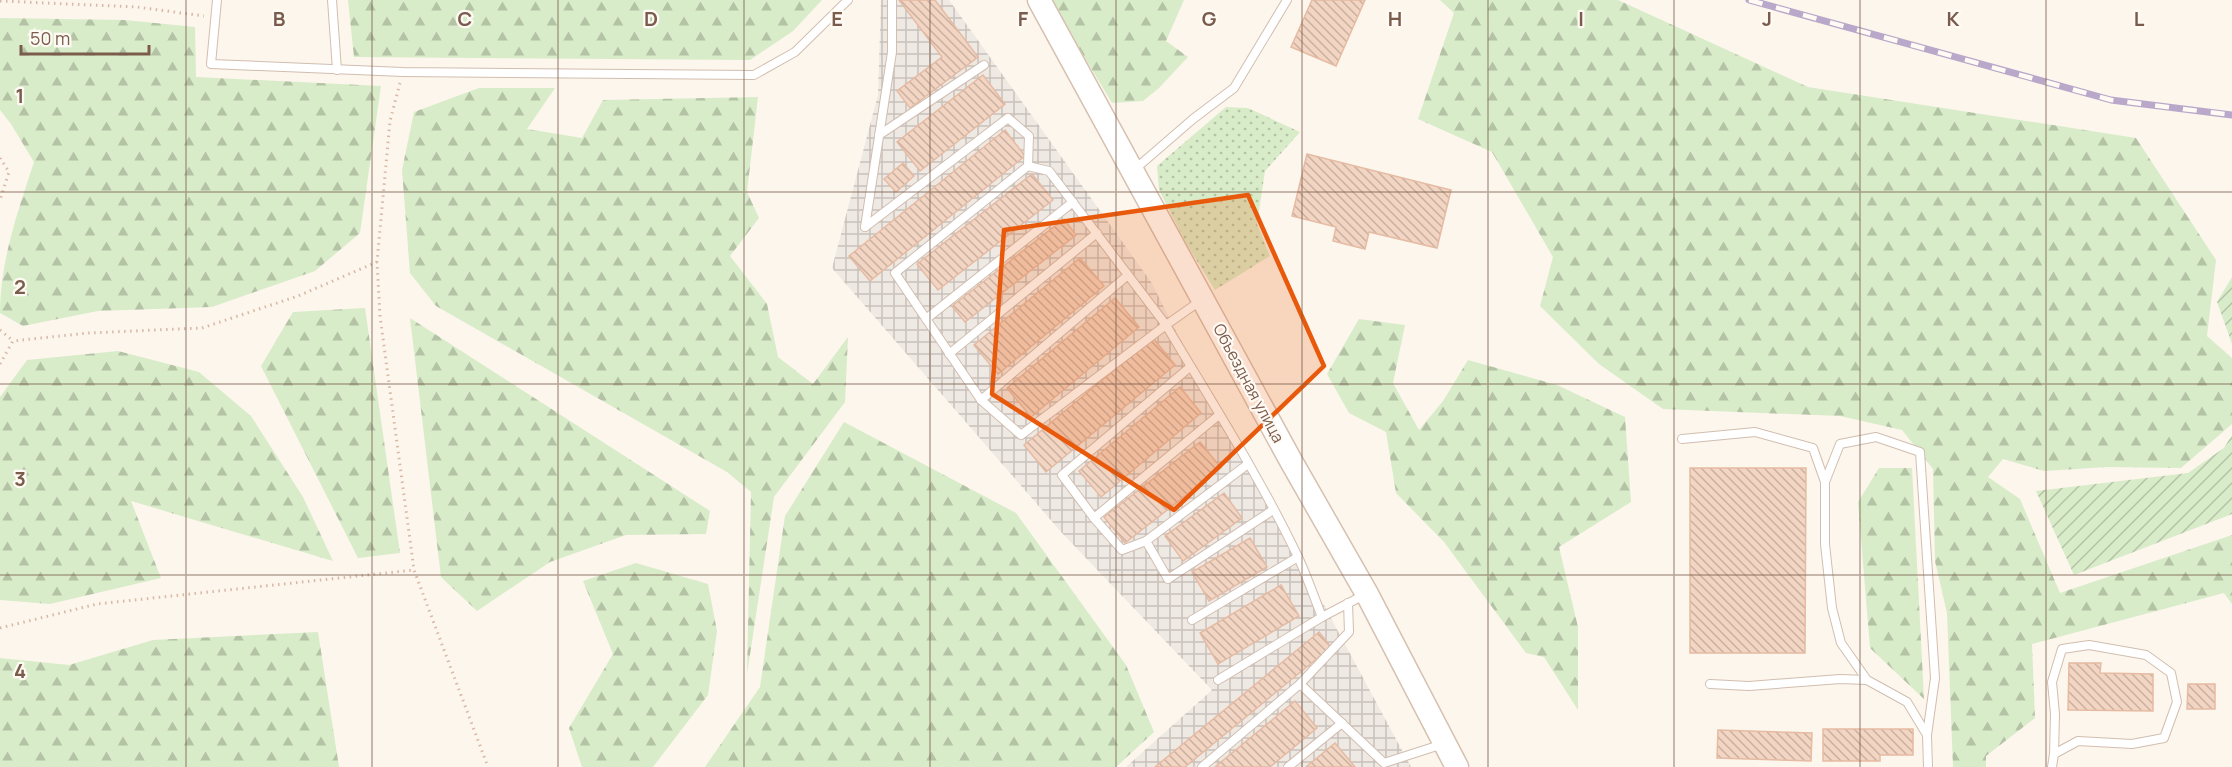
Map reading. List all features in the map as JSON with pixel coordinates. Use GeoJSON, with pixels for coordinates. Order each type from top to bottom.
{"type":"FeatureCollection","features":[{"type":"Feature","properties":{"kind":"main road","name":"Объездная улица"},"geometry":{"type":"LineString","coordinates":[[1039,0],[1291,461],[1358,599],[1445,743],[1457,767]]}},
{"type":"Feature","properties":{"kind":"lane"},"geometry":{"type":"LineString","coordinates":[[218,0],[211,64],[402,72],[754,75],[795,52],[848,0]]}},
{"type":"Feature","properties":{"kind":"lane"},"geometry":{"type":"LineString","coordinates":[[332,0],[338,70]]}},
{"type":"Feature","properties":{"kind":"lane"},"geometry":{"type":"LineString","coordinates":[[892,0],[892,52],[865,227],[1008,118],[1029,136],[1028,166],[895,273],[981,400],[1021,435],[1203,299]]}},
{"type":"Feature","properties":{"kind":"lane"},"geometry":{"type":"LineString","coordinates":[[1133,171],[1193,119],[1234,88],[1287,0]]}},
{"type":"Feature","properties":{"kind":"lane"},"geometry":{"type":"LineString","coordinates":[[879,135],[984,65]]}},
{"type":"Feature","properties":{"kind":"lane"},"geometry":{"type":"LineString","coordinates":[[1028,166],[1049,171],[1166,325],[1273,510],[1298,557],[1322,617]]}},
{"type":"Feature","properties":{"kind":"lane"},"geometry":{"type":"LineString","coordinates":[[926,319],[1073,202]]}},
{"type":"Feature","properties":{"kind":"lane"},"geometry":{"type":"LineString","coordinates":[[949,354],[1097,233]]}},
{"type":"Feature","properties":{"kind":"lane"},"geometry":{"type":"LineString","coordinates":[[981,400],[1128,275]]}},
{"type":"Feature","properties":{"kind":"lane"},"geometry":{"type":"LineString","coordinates":[[1190,367],[1062,475],[1122,550],[1146,541],[1248,464]]}},
{"type":"Feature","properties":{"kind":"lane"},"geometry":{"type":"LineString","coordinates":[[1095,518],[1219,415]]}},
{"type":"Feature","properties":{"kind":"lane"},"geometry":{"type":"LineString","coordinates":[[1682,439],[1755,432],[1813,448],[1825,482],[1825,544],[1832,608],[1841,643],[1867,680],[1907,702],[1927,735]]}},
{"type":"Feature","properties":{"kind":"lane"},"geometry":{"type":"LineString","coordinates":[[1825,482],[1840,444],[1876,437],[1920,452],[1935,678],[1927,735],[1928,767]]}},
{"type":"Feature","properties":{"kind":"lane"},"geometry":{"type":"LineString","coordinates":[[1146,541],[1168,579],[1273,510]]}},
{"type":"Feature","properties":{"kind":"lane"},"geometry":{"type":"LineString","coordinates":[[1192,620],[1298,557]]}},
{"type":"Feature","properties":{"kind":"lane"},"geometry":{"type":"LineString","coordinates":[[1218,680],[1322,617],[1358,599]]}},
{"type":"Feature","properties":{"kind":"lane"},"geometry":{"type":"LineString","coordinates":[[1202,767],[1300,684],[1349,632],[1358,599]]}},
{"type":"Feature","properties":{"kind":"lane"},"geometry":{"type":"LineString","coordinates":[[2052,767],[2054,754],[2052,682],[2062,649],[2089,645],[2146,655],[2171,673],[2177,702],[2164,738],[2132,744],[2078,741],[2054,754]]}},
{"type":"Feature","properties":{"kind":"lane"},"geometry":{"type":"LineString","coordinates":[[1710,684],[1749,686],[1840,679],[1867,680]]}},
{"type":"Feature","properties":{"kind":"lane"},"geometry":{"type":"LineString","coordinates":[[1300,684],[1382,765],[1445,743]]}},
{"type":"Feature","properties":{"kind":"lane"},"geometry":{"type":"LineString","coordinates":[[1288,767],[1341,723]]}},
{"type":"Feature","properties":{"kind":"path"},"geometry":{"type":"LineString","coordinates":[[0,1],[137,7],[216,18]]}},
{"type":"Feature","properties":{"kind":"path"},"geometry":{"type":"LineString","coordinates":[[402,72],[390,121],[377,262],[380,316],[414,570],[488,767]]}},
{"type":"Feature","properties":{"kind":"path"},"geometry":{"type":"LineString","coordinates":[[0,158],[9,172],[0,200]]}},
{"type":"Feature","properties":{"kind":"path"},"geometry":{"type":"LineString","coordinates":[[0,330],[14,341],[88,333],[202,328],[298,296],[377,262]]}},
{"type":"Feature","properties":{"kind":"path"},"geometry":{"type":"LineString","coordinates":[[0,364],[14,341]]}},
{"type":"Feature","properties":{"kind":"path"},"geometry":{"type":"LineString","coordinates":[[0,628],[97,604],[414,570]]}},
{"type":"Feature","properties":{"kind":"highlighted area"},"geometry":{"type":"Polygon","coordinates":[[[1248,195],[1324,366],[1174,510],[992,394],[1004,230],[1248,195]]]}},
{"type":"Feature","properties":{"kind":"shaded area"},"geometry":{"type":"Polygon","coordinates":[[[881,0],[949,0],[1151,282],[1219,415],[1248,464],[1411,767],[1126,767],[1212,690],[1062,533],[832,268],[878,95],[881,0]]]}},
{"type":"Feature","properties":{"kind":"green space"},"geometry":{"type":"Polygon","coordinates":[[[348,0],[822,0],[793,31],[750,60],[354,57],[348,0]]]}},
{"type":"Feature","properties":{"kind":"green space"},"geometry":{"type":"Polygon","coordinates":[[[1050,0],[1184,0],[1166,41],[1188,57],[1159,88],[1143,101],[1112,103],[1050,0]]]}},
{"type":"Feature","properties":{"kind":"green space"},"geometry":{"type":"Polygon","coordinates":[[[1440,0],[1618,0],[1808,87],[2136,138],[2216,260],[2207,336],[2232,358],[2232,424],[2181,468],[2108,467],[2044,471],[2003,459],[1988,477],[2020,499],[2060,593],[2232,535],[2232,604],[2224,593],[2032,644],[2035,718],[1986,756],[1986,767],[1953,767],[1947,613],[1935,561],[1933,469],[1902,430],[1840,416],[1663,409],[1599,364],[1540,306],[1553,257],[1492,152],[1418,119],[1454,13],[1440,0]]]}},
{"type":"Feature","properties":{"kind":"green space"},"geometry":{"type":"Polygon","coordinates":[[[0,18],[125,20],[195,27],[196,77],[381,86],[360,233],[315,271],[212,307],[98,311],[23,326],[0,313],[7,255],[34,162],[0,110],[0,18]]]}},
{"type":"Feature","properties":{"kind":"green space"},"geometry":{"type":"Polygon","coordinates":[[[479,88],[555,88],[527,129],[582,138],[603,100],[758,97],[747,192],[759,218],[730,256],[767,304],[778,357],[813,384],[848,337],[845,402],[774,497],[747,674],[751,492],[727,472],[436,306],[410,273],[402,170],[414,112],[479,88]]]}},
{"type":"Feature","properties":{"kind":"green space"},"geometry":{"type":"Polygon","coordinates":[[[1226,107],[1248,108],[1300,132],[1265,171],[1257,224],[1270,256],[1215,290],[1186,243],[1159,190],[1157,166],[1226,107]]]}},
{"type":"Feature","properties":{"kind":"green space"},"geometry":{"type":"Polygon","coordinates":[[[2232,277],[2232,344],[2217,302],[2232,277]]]}},
{"type":"Feature","properties":{"kind":"green space"},"geometry":{"type":"Polygon","coordinates":[[[365,308],[400,553],[358,558],[261,366],[293,312],[365,308]]]}},
{"type":"Feature","properties":{"kind":"green space"},"geometry":{"type":"Polygon","coordinates":[[[410,318],[710,511],[706,534],[626,535],[550,562],[477,611],[441,577],[410,318]]]}},
{"type":"Feature","properties":{"kind":"green space"},"geometry":{"type":"Polygon","coordinates":[[[1359,319],[1405,325],[1393,383],[1419,430],[1443,401],[1468,360],[1557,385],[1625,417],[1631,502],[1559,547],[1578,627],[1578,710],[1544,657],[1526,653],[1444,542],[1396,493],[1386,432],[1349,413],[1327,374],[1359,319]]]}},
{"type":"Feature","properties":{"kind":"green space"},"geometry":{"type":"Polygon","coordinates":[[[118,351],[199,372],[251,416],[303,497],[333,561],[131,501],[161,578],[50,604],[0,600],[0,397],[27,360],[118,351]]]}},
{"type":"Feature","properties":{"kind":"green space"},"geometry":{"type":"Polygon","coordinates":[[[844,422],[1016,513],[1126,665],[1154,732],[1116,767],[705,767],[760,687],[785,516],[844,422]]]}},
{"type":"Feature","properties":{"kind":"green space"},"geometry":{"type":"Polygon","coordinates":[[[2232,435],[2232,514],[2074,575],[2036,491],[2188,473],[2224,448],[2232,435]]]}},
{"type":"Feature","properties":{"kind":"green space"},"geometry":{"type":"Polygon","coordinates":[[[1879,468],[1912,468],[1924,699],[1870,648],[1858,502],[1879,468]]]}},
{"type":"Feature","properties":{"kind":"green space"},"geometry":{"type":"Polygon","coordinates":[[[636,563],[708,584],[717,631],[708,695],[653,767],[582,767],[569,728],[613,654],[583,581],[636,563]]]}},
{"type":"Feature","properties":{"kind":"green space"},"geometry":{"type":"Polygon","coordinates":[[[318,632],[339,767],[0,767],[0,658],[69,665],[153,640],[318,632]]]}},
{"type":"Feature","properties":{"kind":"building"},"geometry":{"type":"Polygon","coordinates":[[[899,0],[935,0],[978,57],[910,108],[897,91],[942,57],[899,0]]]}},
{"type":"Feature","properties":{"kind":"building"},"geometry":{"type":"Polygon","coordinates":[[[1312,0],[1365,0],[1336,66],[1291,47],[1312,0]]]}},
{"type":"Feature","properties":{"kind":"building"},"geometry":{"type":"Polygon","coordinates":[[[983,75],[1005,104],[920,171],[897,142],[983,75]]]}},
{"type":"Feature","properties":{"kind":"building"},"geometry":{"type":"Polygon","coordinates":[[[1005,130],[1025,156],[870,281],[849,256],[1005,130]]]}},
{"type":"Feature","properties":{"kind":"building"},"geometry":{"type":"Polygon","coordinates":[[[1307,154],[1451,190],[1437,248],[1369,232],[1365,249],[1333,241],[1336,227],[1292,216],[1307,154]]]}},
{"type":"Feature","properties":{"kind":"building"},"geometry":{"type":"Polygon","coordinates":[[[903,163],[914,176],[896,192],[884,179],[903,163]]]}},
{"type":"Feature","properties":{"kind":"building"},"geometry":{"type":"Polygon","coordinates":[[[1032,174],[1053,200],[938,290],[917,264],[1032,174]]]}},
{"type":"Feature","properties":{"kind":"building"},"geometry":{"type":"Polygon","coordinates":[[[1064,219],[1076,235],[965,322],[952,306],[1064,219]]]}},
{"type":"Feature","properties":{"kind":"building"},"geometry":{"type":"Polygon","coordinates":[[[1080,258],[1104,286],[998,374],[974,345],[1080,258]]]}},
{"type":"Feature","properties":{"kind":"building"},"geometry":{"type":"Polygon","coordinates":[[[1115,298],[1139,327],[1031,417],[1007,388],[1115,298]]]}},
{"type":"Feature","properties":{"kind":"building"},"geometry":{"type":"Polygon","coordinates":[[[1153,338],[1175,365],[1046,472],[1024,445],[1153,338]]]}},
{"type":"Feature","properties":{"kind":"building"},"geometry":{"type":"Polygon","coordinates":[[[1180,387],[1201,413],[1101,497],[1079,471],[1180,387]]]}},
{"type":"Feature","properties":{"kind":"building"},"geometry":{"type":"Polygon","coordinates":[[[1200,442],[1221,468],[1125,543],[1104,517],[1200,442]]]}},
{"type":"Feature","properties":{"kind":"building"},"geometry":{"type":"Polygon","coordinates":[[[1690,468],[1806,468],[1805,653],[1690,653],[1690,468]]]}},
{"type":"Feature","properties":{"kind":"building"},"geometry":{"type":"Polygon","coordinates":[[[1224,493],[1242,518],[1183,561],[1165,536],[1224,493]]]}},
{"type":"Feature","properties":{"kind":"building"},"geometry":{"type":"Polygon","coordinates":[[[1250,538],[1267,567],[1209,601],[1192,572],[1250,538]]]}},
{"type":"Feature","properties":{"kind":"building"},"geometry":{"type":"Polygon","coordinates":[[[1281,585],[1299,616],[1218,664],[1200,633],[1281,585]]]}},
{"type":"Feature","properties":{"kind":"building"},"geometry":{"type":"Polygon","coordinates":[[[1319,632],[1331,647],[1185,767],[1155,767],[1319,632]]]}},
{"type":"Feature","properties":{"kind":"building"},"geometry":{"type":"Polygon","coordinates":[[[2069,663],[2101,663],[2100,673],[2153,674],[2153,711],[2068,710],[2069,663]]]}},
{"type":"Feature","properties":{"kind":"building"},"geometry":{"type":"Polygon","coordinates":[[[2188,684],[2215,684],[2215,709],[2187,709],[2188,684]]]}},
{"type":"Feature","properties":{"kind":"building"},"geometry":{"type":"Polygon","coordinates":[[[1295,701],[1317,728],[1270,767],[1215,767],[1295,701]]]}},
{"type":"Feature","properties":{"kind":"building"},"geometry":{"type":"Polygon","coordinates":[[[1823,729],[1913,729],[1913,755],[1880,755],[1880,761],[1823,761],[1823,729]]]}},
{"type":"Feature","properties":{"kind":"building"},"geometry":{"type":"Polygon","coordinates":[[[1718,730],[1812,733],[1811,761],[1717,758],[1718,730]]]}},
{"type":"Feature","properties":{"kind":"building"},"geometry":{"type":"Polygon","coordinates":[[[1335,743],[1355,767],[1306,767],[1335,743]]]}},
{"type":"Feature","properties":{"kind":"railway"},"geometry":{"type":"LineString","coordinates":[[1749,0],[2111,100],[2232,115]]}}]}
